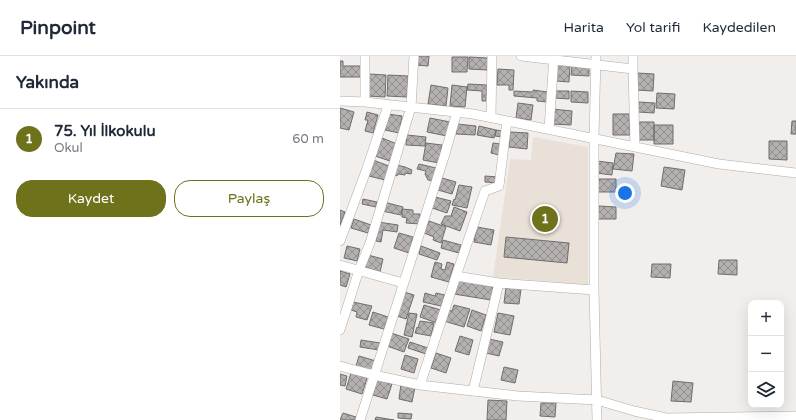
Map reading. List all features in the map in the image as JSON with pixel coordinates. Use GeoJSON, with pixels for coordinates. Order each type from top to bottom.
{"type":"FeatureCollection","features":[{"type":"Feature","properties":{"kind":"street"},"geometry":{"type":"LineString","coordinates":[[365,56],[365,102]]}},
{"type":"Feature","properties":{"kind":"street"},"geometry":{"type":"LineString","coordinates":[[340,330],[359,270],[370,243],[411,107],[414,56]]}},
{"type":"Feature","properties":{"kind":"street"},"geometry":{"type":"LineString","coordinates":[[491,117],[492,56]]}},
{"type":"Feature","properties":{"kind":"street"},"geometry":{"type":"LineString","coordinates":[[521,56],[596,60],[633,69]]}},
{"type":"Feature","properties":{"kind":"street"},"geometry":{"type":"LineString","coordinates":[[633,56],[635,147]]}},
{"type":"Feature","properties":{"kind":"street"},"geometry":{"type":"LineString","coordinates":[[549,129],[554,58]]}},
{"type":"Feature","properties":{"kind":"street"},"geometry":{"type":"LineString","coordinates":[[596,60],[594,138],[594,290],[597,420]]}},
{"type":"Feature","properties":{"kind":"street"},"geometry":{"type":"LineString","coordinates":[[340,102],[365,102],[388,106],[411,107],[491,117],[719,164],[796,173]]}},
{"type":"Feature","properties":{"kind":"street"},"geometry":{"type":"LineString","coordinates":[[340,241],[388,106]]}},
{"type":"Feature","properties":{"kind":"street"},"geometry":{"type":"LineString","coordinates":[[360,420],[457,112]]}},
{"type":"Feature","properties":{"kind":"street"},"geometry":{"type":"LineString","coordinates":[[420,385],[485,191],[499,186],[507,121]]}},
{"type":"Feature","properties":{"kind":"street"},"geometry":{"type":"LineString","coordinates":[[340,265],[403,283]]}},
{"type":"Feature","properties":{"kind":"street"},"geometry":{"type":"LineString","coordinates":[[456,276],[499,283],[594,290]]}},
{"type":"Feature","properties":{"kind":"street"},"geometry":{"type":"LineString","coordinates":[[473,391],[499,283]]}},
{"type":"Feature","properties":{"kind":"street"},"geometry":{"type":"LineString","coordinates":[[340,366],[420,385],[518,396],[597,400],[666,418],[796,416]]}},
{"type":"Feature","properties":{"kind":"shaded area"},"geometry":{"type":"Polygon","coordinates":[[[533,137],[588,147],[588,285],[493,277],[510,159],[531,160],[533,137]]]}},
{"type":"Feature","properties":{"kind":"building"},"geometry":{"type":"Polygon","coordinates":[[[416,56],[429,56],[428,66],[415,65],[416,56]]]}},
{"type":"Feature","properties":{"kind":"building"},"geometry":{"type":"Polygon","coordinates":[[[452,57],[468,57],[467,72],[452,72],[452,57]]]}},
{"type":"Feature","properties":{"kind":"building"},"geometry":{"type":"Polygon","coordinates":[[[469,57],[488,58],[487,70],[469,69],[469,57]]]}},
{"type":"Feature","properties":{"kind":"building"},"geometry":{"type":"Polygon","coordinates":[[[340,61],[343,61],[343,66],[361,66],[361,77],[340,77],[340,61]]]}},
{"type":"Feature","properties":{"kind":"building"},"geometry":{"type":"Polygon","coordinates":[[[557,64],[570,65],[569,82],[556,81],[557,64]]]}},
{"type":"Feature","properties":{"kind":"building"},"geometry":{"type":"Polygon","coordinates":[[[572,66],[589,67],[589,76],[571,75],[572,66]]]}},
{"type":"Feature","properties":{"kind":"building"},"geometry":{"type":"Polygon","coordinates":[[[498,69],[514,70],[513,90],[509,90],[509,85],[497,85],[498,69]]]}},
{"type":"Feature","properties":{"kind":"building"},"geometry":{"type":"Polygon","coordinates":[[[637,73],[654,74],[653,91],[636,90],[637,73]]]}},
{"type":"Feature","properties":{"kind":"building"},"geometry":{"type":"Polygon","coordinates":[[[369,74],[386,75],[385,97],[367,96],[369,74]]]}},
{"type":"Feature","properties":{"kind":"building"},"geometry":{"type":"Polygon","coordinates":[[[388,75],[408,76],[407,97],[387,96],[388,75]]]}},
{"type":"Feature","properties":{"kind":"building"},"geometry":{"type":"Polygon","coordinates":[[[468,84],[487,85],[486,101],[482,101],[482,91],[467,90],[468,84]]]}},
{"type":"Feature","properties":{"kind":"building"},"geometry":{"type":"Polygon","coordinates":[[[431,85],[448,88],[446,106],[428,104],[431,85]]]}},
{"type":"Feature","properties":{"kind":"building"},"geometry":{"type":"Polygon","coordinates":[[[452,85],[467,87],[465,107],[450,106],[452,85]]]}},
{"type":"Feature","properties":{"kind":"building"},"geometry":{"type":"Polygon","coordinates":[[[533,90],[548,92],[547,102],[537,101],[537,98],[514,96],[514,91],[533,92],[533,90]]]}},
{"type":"Feature","properties":{"kind":"building"},"geometry":{"type":"Polygon","coordinates":[[[555,91],[569,91],[569,99],[555,98],[555,91]]]}},
{"type":"Feature","properties":{"kind":"building"},"geometry":{"type":"Polygon","coordinates":[[[571,91],[588,92],[588,103],[571,102],[571,91]]]}},
{"type":"Feature","properties":{"kind":"building"},"geometry":{"type":"Polygon","coordinates":[[[657,93],[675,94],[674,109],[656,108],[657,93]]]}},
{"type":"Feature","properties":{"kind":"building"},"geometry":{"type":"Polygon","coordinates":[[[639,102],[655,103],[654,113],[638,112],[639,102]]]}},
{"type":"Feature","properties":{"kind":"building"},"geometry":{"type":"Polygon","coordinates":[[[518,103],[533,105],[531,120],[516,118],[518,103]]]}},
{"type":"Feature","properties":{"kind":"building"},"geometry":{"type":"Polygon","coordinates":[[[340,108],[354,112],[349,130],[340,128],[340,108]]]}},
{"type":"Feature","properties":{"kind":"building"},"geometry":{"type":"Polygon","coordinates":[[[552,109],[572,111],[571,125],[552,124],[552,109]]]}},
{"type":"Feature","properties":{"kind":"building"},"geometry":{"type":"Polygon","coordinates":[[[367,112],[378,115],[373,133],[365,131],[368,120],[365,120],[367,112]]]}},
{"type":"Feature","properties":{"kind":"building"},"geometry":{"type":"Polygon","coordinates":[[[388,114],[402,116],[399,133],[385,130],[388,114]]]}},
{"type":"Feature","properties":{"kind":"building"},"geometry":{"type":"Polygon","coordinates":[[[613,114],[629,114],[630,135],[613,135],[613,114]]]}},
{"type":"Feature","properties":{"kind":"building"},"geometry":{"type":"Polygon","coordinates":[[[430,118],[450,122],[447,136],[427,132],[430,118]]]}},
{"type":"Feature","properties":{"kind":"building"},"geometry":{"type":"Polygon","coordinates":[[[792,121],[796,121],[796,134],[791,134],[792,121]]]}},
{"type":"Feature","properties":{"kind":"building"},"geometry":{"type":"Polygon","coordinates":[[[637,122],[654,122],[654,140],[637,140],[637,122]]]}},
{"type":"Feature","properties":{"kind":"building"},"geometry":{"type":"Polygon","coordinates":[[[457,124],[476,126],[475,135],[456,134],[457,124]]]}},
{"type":"Feature","properties":{"kind":"building"},"geometry":{"type":"Polygon","coordinates":[[[654,125],[673,125],[673,144],[654,144],[654,125]]]}},
{"type":"Feature","properties":{"kind":"building"},"geometry":{"type":"Polygon","coordinates":[[[479,126],[496,130],[494,138],[477,135],[479,126]]]}},
{"type":"Feature","properties":{"kind":"building"},"geometry":{"type":"Polygon","coordinates":[[[496,130],[503,131],[502,137],[495,136],[496,130]]]}},
{"type":"Feature","properties":{"kind":"building"},"geometry":{"type":"Polygon","coordinates":[[[510,132],[528,133],[527,149],[509,147],[510,132]]]}},
{"type":"Feature","properties":{"kind":"building"},"geometry":{"type":"Polygon","coordinates":[[[407,135],[426,137],[425,146],[406,145],[407,135]]]}},
{"type":"Feature","properties":{"kind":"building"},"geometry":{"type":"Polygon","coordinates":[[[382,138],[397,144],[390,161],[375,156],[382,138]]]}},
{"type":"Feature","properties":{"kind":"building"},"geometry":{"type":"Polygon","coordinates":[[[769,141],[787,141],[787,160],[769,159],[769,141]]]}},
{"type":"Feature","properties":{"kind":"building"},"geometry":{"type":"Polygon","coordinates":[[[426,143],[442,145],[439,163],[423,160],[426,143]]]}},
{"type":"Feature","properties":{"kind":"building"},"geometry":{"type":"Polygon","coordinates":[[[493,143],[501,144],[499,155],[491,153],[493,143]]]}},
{"type":"Feature","properties":{"kind":"building"},"geometry":{"type":"Polygon","coordinates":[[[616,153],[634,154],[632,171],[613,169],[616,153]]]}},
{"type":"Feature","properties":{"kind":"building"},"geometry":{"type":"Polygon","coordinates":[[[373,160],[389,166],[385,180],[369,176],[373,160]]]}},
{"type":"Feature","properties":{"kind":"building"},"geometry":{"type":"Polygon","coordinates":[[[597,161],[613,163],[612,175],[596,173],[597,161]]]}},
{"type":"Feature","properties":{"kind":"building"},"geometry":{"type":"Polygon","coordinates":[[[419,164],[436,168],[434,181],[428,180],[425,174],[426,171],[417,169],[419,164]]]}},
{"type":"Feature","properties":{"kind":"building"},"geometry":{"type":"Polygon","coordinates":[[[397,165],[412,170],[411,174],[405,173],[405,175],[395,175],[397,165]]]}},
{"type":"Feature","properties":{"kind":"building"},"geometry":{"type":"Polygon","coordinates":[[[664,167],[685,170],[682,190],[661,186],[664,167]]]}},
{"type":"Feature","properties":{"kind":"building"},"geometry":{"type":"Polygon","coordinates":[[[485,176],[498,177],[498,183],[485,182],[485,176]]]}},
{"type":"Feature","properties":{"kind":"building"},"geometry":{"type":"Polygon","coordinates":[[[442,178],[456,182],[452,194],[438,190],[442,178]]]}},
{"type":"Feature","properties":{"kind":"building"},"geometry":{"type":"Polygon","coordinates":[[[599,179],[616,179],[616,192],[598,192],[599,179]]]}},
{"type":"Feature","properties":{"kind":"building"},"geometry":{"type":"Polygon","coordinates":[[[459,185],[472,187],[467,208],[452,205],[459,185]]]}},
{"type":"Feature","properties":{"kind":"building"},"geometry":{"type":"Polygon","coordinates":[[[435,197],[451,201],[447,213],[432,208],[435,197]]]}},
{"type":"Feature","properties":{"kind":"building"},"geometry":{"type":"Polygon","coordinates":[[[363,199],[377,202],[376,207],[362,204],[363,199]]]}},
{"type":"Feature","properties":{"kind":"building"},"geometry":{"type":"Polygon","coordinates":[[[384,202],[403,207],[401,215],[382,211],[384,202]]]}},
{"type":"Feature","properties":{"kind":"building"},"geometry":{"type":"Polygon","coordinates":[[[599,206],[616,207],[616,219],[598,219],[599,206]]]}},
{"type":"Feature","properties":{"kind":"building"},"geometry":{"type":"Polygon","coordinates":[[[454,207],[467,212],[460,231],[441,224],[445,216],[451,216],[454,207]]]}},
{"type":"Feature","properties":{"kind":"building"},"geometry":{"type":"Polygon","coordinates":[[[402,209],[413,210],[413,214],[420,214],[420,224],[406,223],[407,218],[402,217],[402,209]]]}},
{"type":"Feature","properties":{"kind":"building"},"geometry":{"type":"Polygon","coordinates":[[[340,210],[345,212],[340,225],[340,210]]]}},
{"type":"Feature","properties":{"kind":"building"},"geometry":{"type":"Polygon","coordinates":[[[354,219],[371,225],[368,233],[351,228],[354,219]]]}},
{"type":"Feature","properties":{"kind":"building"},"geometry":{"type":"Polygon","coordinates":[[[429,221],[446,227],[441,243],[433,240],[434,237],[424,233],[429,221]]]}},
{"type":"Feature","properties":{"kind":"building"},"geometry":{"type":"Polygon","coordinates":[[[378,222],[398,225],[397,232],[383,230],[381,242],[376,241],[378,222]]]}},
{"type":"Feature","properties":{"kind":"building"},"geometry":{"type":"Polygon","coordinates":[[[477,227],[494,230],[491,245],[474,242],[477,227]]]}},
{"type":"Feature","properties":{"kind":"building"},"geometry":{"type":"Polygon","coordinates":[[[399,233],[413,237],[409,253],[394,248],[399,233]]]}},
{"type":"Feature","properties":{"kind":"building"},"geometry":{"type":"Polygon","coordinates":[[[506,237],[569,243],[567,263],[504,257],[506,237]]]}},
{"type":"Feature","properties":{"kind":"building"},"geometry":{"type":"Polygon","coordinates":[[[443,240],[461,245],[459,253],[441,248],[443,240]]]}},
{"type":"Feature","properties":{"kind":"building"},"geometry":{"type":"Polygon","coordinates":[[[347,246],[360,249],[357,261],[344,258],[347,246]]]}},
{"type":"Feature","properties":{"kind":"building"},"geometry":{"type":"Polygon","coordinates":[[[421,246],[440,253],[437,260],[419,254],[421,246]]]}},
{"type":"Feature","properties":{"kind":"building"},"geometry":{"type":"Polygon","coordinates":[[[368,255],[383,259],[380,272],[365,267],[368,255]]]}},
{"type":"Feature","properties":{"kind":"building"},"geometry":{"type":"Polygon","coordinates":[[[719,260],[737,260],[737,275],[718,274],[719,260]]]}},
{"type":"Feature","properties":{"kind":"building"},"geometry":{"type":"Polygon","coordinates":[[[435,262],[442,264],[441,269],[445,270],[447,262],[454,264],[449,282],[431,277],[435,262]]]}},
{"type":"Feature","properties":{"kind":"building"},"geometry":{"type":"Polygon","coordinates":[[[652,264],[671,264],[670,278],[651,277],[652,264]]]}},
{"type":"Feature","properties":{"kind":"building"},"geometry":{"type":"Polygon","coordinates":[[[340,271],[350,274],[346,287],[340,285],[340,271]]]}},
{"type":"Feature","properties":{"kind":"building"},"geometry":{"type":"Polygon","coordinates":[[[457,280],[493,286],[491,300],[454,294],[457,280]]]}},
{"type":"Feature","properties":{"kind":"building"},"geometry":{"type":"Polygon","coordinates":[[[506,287],[521,289],[519,304],[504,303],[506,287]]]}},
{"type":"Feature","properties":{"kind":"building"},"geometry":{"type":"Polygon","coordinates":[[[404,292],[414,295],[406,319],[397,316],[404,292]]]}},
{"type":"Feature","properties":{"kind":"building"},"geometry":{"type":"Polygon","coordinates":[[[425,293],[435,296],[436,293],[445,295],[441,306],[423,302],[425,293]]]}},
{"type":"Feature","properties":{"kind":"building"},"geometry":{"type":"Polygon","coordinates":[[[353,302],[372,306],[367,320],[356,317],[357,312],[351,310],[353,302]]]}},
{"type":"Feature","properties":{"kind":"building"},"geometry":{"type":"Polygon","coordinates":[[[424,305],[441,310],[437,323],[420,317],[424,305]]]}},
{"type":"Feature","properties":{"kind":"building"},"geometry":{"type":"Polygon","coordinates":[[[454,305],[470,309],[464,327],[444,321],[447,310],[452,311],[454,305]]]}},
{"type":"Feature","properties":{"kind":"building"},"geometry":{"type":"Polygon","coordinates":[[[472,310],[486,315],[481,331],[467,326],[472,310]]]}},
{"type":"Feature","properties":{"kind":"building"},"geometry":{"type":"Polygon","coordinates":[[[373,312],[388,317],[384,329],[369,325],[373,312]]]}},
{"type":"Feature","properties":{"kind":"building"},"geometry":{"type":"Polygon","coordinates":[[[409,313],[417,314],[412,337],[404,335],[409,313]]]}},
{"type":"Feature","properties":{"kind":"building"},"geometry":{"type":"Polygon","coordinates":[[[498,313],[514,316],[510,335],[494,332],[498,313]]]}},
{"type":"Feature","properties":{"kind":"building"},"geometry":{"type":"Polygon","coordinates":[[[420,321],[434,323],[431,336],[415,333],[420,321]]]}},
{"type":"Feature","properties":{"kind":"building"},"geometry":{"type":"Polygon","coordinates":[[[391,333],[409,339],[404,352],[387,346],[391,333]]]}},
{"type":"Feature","properties":{"kind":"building"},"geometry":{"type":"Polygon","coordinates":[[[460,336],[473,340],[469,355],[455,351],[460,336]]]}},
{"type":"Feature","properties":{"kind":"building"},"geometry":{"type":"Polygon","coordinates":[[[489,339],[503,342],[499,356],[486,353],[489,339]]]}},
{"type":"Feature","properties":{"kind":"building"},"geometry":{"type":"Polygon","coordinates":[[[361,340],[380,343],[379,350],[360,347],[361,340]]]}},
{"type":"Feature","properties":{"kind":"building"},"geometry":{"type":"Polygon","coordinates":[[[410,342],[428,348],[426,354],[408,348],[410,342]]]}},
{"type":"Feature","properties":{"kind":"building"},"geometry":{"type":"Polygon","coordinates":[[[436,353],[451,358],[446,373],[431,368],[436,353]]]}},
{"type":"Feature","properties":{"kind":"building"},"geometry":{"type":"Polygon","coordinates":[[[405,355],[418,359],[414,373],[401,369],[405,355]]]}},
{"type":"Feature","properties":{"kind":"building"},"geometry":{"type":"Polygon","coordinates":[[[359,356],[376,361],[373,371],[356,366],[359,356]]]}},
{"type":"Feature","properties":{"kind":"building"},"geometry":{"type":"Polygon","coordinates":[[[504,367],[518,370],[515,383],[501,380],[504,367]]]}},
{"type":"Feature","properties":{"kind":"building"},"geometry":{"type":"Polygon","coordinates":[[[351,373],[367,378],[362,394],[346,389],[351,373]]]}},
{"type":"Feature","properties":{"kind":"building"},"geometry":{"type":"Polygon","coordinates":[[[340,374],[347,376],[345,386],[340,385],[340,374]]]}},
{"type":"Feature","properties":{"kind":"building"},"geometry":{"type":"Polygon","coordinates":[[[377,380],[392,384],[387,399],[373,395],[377,380]]]}},
{"type":"Feature","properties":{"kind":"building"},"geometry":{"type":"Polygon","coordinates":[[[673,381],[693,383],[691,402],[671,401],[673,381]]]}},
{"type":"Feature","properties":{"kind":"building"},"geometry":{"type":"Polygon","coordinates":[[[401,384],[415,387],[412,402],[399,399],[401,384]]]}},
{"type":"Feature","properties":{"kind":"building"},"geometry":{"type":"Polygon","coordinates":[[[488,400],[507,401],[506,420],[487,420],[488,400]]]}},
{"type":"Feature","properties":{"kind":"building"},"geometry":{"type":"Polygon","coordinates":[[[541,403],[556,403],[555,417],[540,416],[541,403]]]}},
{"type":"Feature","properties":{"kind":"building"},"geometry":{"type":"Polygon","coordinates":[[[343,413],[356,417],[355,420],[340,420],[343,413]]]}},
{"type":"Feature","properties":{"kind":"building"},"geometry":{"type":"Polygon","coordinates":[[[398,413],[412,414],[411,419],[398,418],[398,413]]]}},
{"type":"Feature","properties":{"kind":"building"},"geometry":{"type":"Polygon","coordinates":[[[376,417],[394,420],[375,420],[376,417]]]}},
{"type":"Feature","properties":{"kind":"place","name":"75. Yıl İlkokulu"},"geometry":{"type":"Point","coordinates":[545,219]}}]}
